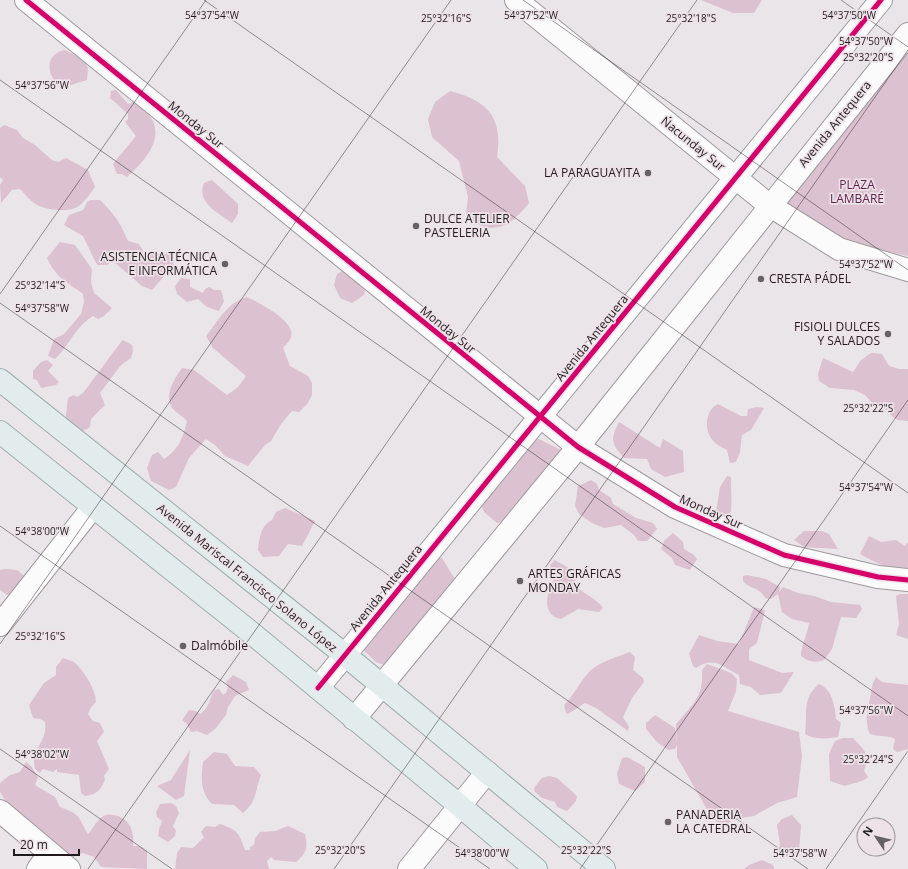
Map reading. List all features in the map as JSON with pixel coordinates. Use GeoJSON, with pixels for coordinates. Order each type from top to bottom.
{"type":"FeatureCollection","features":[{"type":"Feature","properties":{"kind":"main road","name":"Avenida Mariscal Francisco Solano López"},"geometry":{"type":"LineString","coordinates":[[0,380],[345,655],[604,869]]}},
{"type":"Feature","properties":{"kind":"main road"},"geometry":{"type":"LineString","coordinates":[[0,432],[318,688],[536,869]]}},
{"type":"Feature","properties":{"kind":"street","name":"Monday Sur"},"geometry":{"type":"LineString","coordinates":[[26,0],[539,418],[578,447],[675,507],[784,555],[878,577],[908,580]]}},
{"type":"Feature","properties":{"kind":"street","name":"Ńacunday Sur"},"geometry":{"type":"LineString","coordinates":[[516,0],[769,205],[839,250],[908,270]]}},
{"type":"Feature","properties":{"kind":"street","name":"Avenida Antequera"},"geometry":{"type":"LineString","coordinates":[[318,688],[881,0]]}},
{"type":"Feature","properties":{"kind":"street","name":"Avenida Antequera"},"geometry":{"type":"LineString","coordinates":[[354,719],[578,447],[769,205],[908,34]]}},
{"type":"Feature","properties":{"kind":"street"},"geometry":{"type":"LineString","coordinates":[[0,625],[93,507]]}},
{"type":"Feature","properties":{"kind":"street"},"geometry":{"type":"LineString","coordinates":[[409,869],[487,772]]}},
{"type":"Feature","properties":{"kind":"street"},"geometry":{"type":"LineString","coordinates":[[0,811],[44,861],[69,869]]}},
{"type":"Feature","properties":{"kind":"green space"},"geometry":{"type":"Polygon","coordinates":[[[701,0],[762,0],[754,13],[733,13],[701,0]]]}},
{"type":"Feature","properties":{"kind":"green space"},"geometry":{"type":"Polygon","coordinates":[[[65,50],[85,60],[88,69],[87,80],[61,88],[56,83],[50,72],[50,61],[53,56],[65,50]]]}},
{"type":"Feature","properties":{"kind":"green space","name":"PLAZA LAMBARÉ"},"geometry":{"type":"Polygon","coordinates":[[[908,50],[908,256],[839,241],[783,203],[908,50]]]}},
{"type":"Feature","properties":{"kind":"green space"},"geometry":{"type":"Polygon","coordinates":[[[116,90],[128,104],[134,102],[146,111],[153,121],[155,130],[151,149],[127,177],[122,174],[117,174],[113,164],[136,136],[125,122],[128,119],[128,114],[110,98],[111,91],[116,90]]]}},
{"type":"Feature","properties":{"kind":"green space"},"geometry":{"type":"Polygon","coordinates":[[[450,91],[474,100],[490,113],[495,121],[498,131],[497,157],[525,186],[529,203],[520,214],[503,226],[490,228],[482,226],[466,215],[468,197],[459,161],[432,137],[428,119],[435,102],[450,91]]]}},
{"type":"Feature","properties":{"kind":"green space"},"geometry":{"type":"Polygon","coordinates":[[[4,125],[17,130],[23,138],[35,145],[52,160],[58,162],[66,158],[88,170],[95,187],[79,206],[70,210],[48,209],[36,204],[20,189],[12,190],[1,203],[0,185],[3,180],[0,177],[0,128],[4,125]]]}},
{"type":"Feature","properties":{"kind":"green space"},"geometry":{"type":"Polygon","coordinates":[[[212,180],[238,204],[238,214],[232,223],[210,207],[203,196],[202,190],[204,183],[212,180]]]}},
{"type":"Feature","properties":{"kind":"green space"},"geometry":{"type":"Polygon","coordinates":[[[91,200],[100,200],[110,210],[117,219],[128,241],[139,244],[145,254],[173,255],[174,270],[167,273],[152,290],[142,286],[113,261],[107,265],[97,265],[83,236],[64,225],[69,215],[83,210],[87,202],[91,200]]]}},
{"type":"Feature","properties":{"kind":"green space"},"geometry":{"type":"Polygon","coordinates":[[[60,242],[75,245],[92,269],[91,282],[94,293],[112,308],[104,316],[98,319],[93,316],[87,320],[55,359],[48,356],[54,339],[64,334],[81,314],[84,302],[83,294],[58,275],[50,265],[47,258],[60,242]]]}},
{"type":"Feature","properties":{"kind":"green space"},"geometry":{"type":"Polygon","coordinates":[[[342,271],[359,280],[365,291],[364,295],[352,303],[340,298],[334,285],[337,274],[342,271]]]}},
{"type":"Feature","properties":{"kind":"green space"},"geometry":{"type":"Polygon","coordinates":[[[181,278],[190,279],[190,287],[203,293],[205,289],[209,287],[214,290],[221,290],[224,301],[219,311],[207,307],[198,299],[187,302],[177,294],[175,286],[181,278]]]}},
{"type":"Feature","properties":{"kind":"green space"},"geometry":{"type":"Polygon","coordinates":[[[247,297],[276,313],[288,325],[291,332],[291,338],[283,348],[290,366],[308,376],[312,383],[312,395],[308,403],[299,412],[292,411],[281,424],[271,441],[265,445],[248,466],[225,456],[216,446],[206,439],[189,458],[176,487],[169,490],[151,481],[147,468],[152,455],[158,452],[164,459],[177,447],[184,433],[187,421],[171,406],[169,401],[170,390],[176,376],[182,368],[194,370],[227,395],[238,387],[246,376],[213,348],[206,336],[219,318],[234,303],[247,297]]]}},
{"type":"Feature","properties":{"kind":"green space"},"geometry":{"type":"Polygon","coordinates":[[[123,340],[132,345],[133,351],[131,358],[121,365],[100,393],[105,405],[91,419],[90,427],[87,429],[79,431],[67,427],[66,415],[68,398],[73,395],[77,397],[83,393],[123,340]]]}},
{"type":"Feature","properties":{"kind":"green space"},"geometry":{"type":"Polygon","coordinates":[[[871,353],[882,354],[889,366],[899,369],[908,369],[908,421],[898,420],[884,408],[873,404],[865,395],[854,390],[830,388],[819,381],[818,374],[823,358],[853,372],[861,360],[871,353]]]}},
{"type":"Feature","properties":{"kind":"green space"},"geometry":{"type":"Polygon","coordinates":[[[47,360],[53,365],[48,371],[59,382],[56,385],[41,388],[37,380],[33,379],[33,371],[41,362],[47,360]]]}},
{"type":"Feature","properties":{"kind":"green space"},"geometry":{"type":"Polygon","coordinates":[[[718,404],[741,416],[747,416],[748,409],[757,407],[764,408],[751,430],[742,435],[740,452],[736,462],[730,463],[727,450],[714,442],[707,429],[707,419],[709,414],[714,406],[718,404]]]}},
{"type":"Feature","properties":{"kind":"green space"},"geometry":{"type":"Polygon","coordinates":[[[619,422],[660,448],[663,439],[683,451],[684,472],[665,477],[651,469],[647,459],[624,458],[616,449],[613,441],[614,433],[619,422]]]}},
{"type":"Feature","properties":{"kind":"green space"},"geometry":{"type":"Polygon","coordinates":[[[527,433],[577,458],[572,474],[541,506],[509,520],[497,523],[484,512],[478,497],[527,433]]]}},
{"type":"Feature","properties":{"kind":"green space"},"geometry":{"type":"Polygon","coordinates":[[[727,476],[731,477],[731,512],[721,518],[716,512],[720,487],[727,476]]]}},
{"type":"Feature","properties":{"kind":"green space"},"geometry":{"type":"Polygon","coordinates":[[[591,480],[597,484],[599,490],[611,498],[613,504],[636,518],[653,523],[657,529],[647,541],[638,541],[634,535],[621,525],[604,528],[592,523],[579,514],[575,506],[578,486],[591,480]]]}},
{"type":"Feature","properties":{"kind":"green space"},"geometry":{"type":"Polygon","coordinates":[[[285,508],[315,521],[302,546],[288,544],[279,556],[263,557],[258,550],[261,532],[265,525],[272,520],[276,512],[285,508]]]}},
{"type":"Feature","properties":{"kind":"green space"},"geometry":{"type":"Polygon","coordinates":[[[804,531],[822,531],[829,534],[838,549],[804,547],[794,540],[804,531]]]}},
{"type":"Feature","properties":{"kind":"green space"},"geometry":{"type":"Polygon","coordinates":[[[673,533],[683,542],[684,549],[694,555],[697,559],[690,570],[675,565],[672,558],[661,549],[664,541],[673,533]]]}},
{"type":"Feature","properties":{"kind":"green space"},"geometry":{"type":"Polygon","coordinates":[[[869,536],[881,542],[896,540],[905,546],[908,542],[908,571],[883,566],[860,554],[869,536]]]}},
{"type":"Feature","properties":{"kind":"green space"},"geometry":{"type":"Polygon","coordinates":[[[422,553],[442,558],[456,581],[420,621],[419,626],[387,666],[376,662],[359,646],[422,553]]]}},
{"type":"Feature","properties":{"kind":"green space"},"geometry":{"type":"Polygon","coordinates":[[[555,560],[572,570],[576,577],[574,583],[577,587],[600,604],[603,608],[599,612],[578,609],[561,619],[550,613],[547,602],[549,589],[555,578],[550,565],[555,560]]]}},
{"type":"Feature","properties":{"kind":"green space"},"geometry":{"type":"Polygon","coordinates":[[[0,570],[17,570],[27,578],[22,589],[9,596],[0,590],[0,570]]]}},
{"type":"Feature","properties":{"kind":"green space"},"geometry":{"type":"Polygon","coordinates":[[[747,575],[766,579],[780,587],[779,592],[783,587],[798,593],[814,596],[831,602],[860,605],[862,609],[856,618],[841,617],[832,649],[824,660],[814,662],[809,661],[801,656],[809,623],[792,619],[782,612],[778,594],[771,599],[765,598],[763,594],[743,581],[743,576],[747,575]]]}},
{"type":"Feature","properties":{"kind":"green space"},"geometry":{"type":"Polygon","coordinates":[[[900,594],[908,594],[908,639],[896,635],[899,624],[896,596],[900,594]]]}},
{"type":"Feature","properties":{"kind":"green space"},"geometry":{"type":"Polygon","coordinates":[[[754,607],[765,610],[757,643],[749,649],[749,660],[782,673],[794,672],[781,693],[760,695],[751,687],[740,684],[739,675],[718,664],[702,664],[696,668],[693,666],[689,654],[699,635],[717,641],[739,644],[754,607]]]}},
{"type":"Feature","properties":{"kind":"green space"},"geometry":{"type":"Polygon","coordinates":[[[630,652],[635,657],[633,670],[643,678],[644,682],[632,698],[623,717],[629,727],[628,731],[596,708],[585,703],[568,714],[566,713],[564,705],[590,671],[604,662],[630,652]]]}},
{"type":"Feature","properties":{"kind":"green space"},"geometry":{"type":"Polygon","coordinates":[[[63,658],[75,663],[89,681],[94,692],[96,702],[91,707],[88,714],[93,721],[100,723],[104,732],[97,741],[109,769],[104,776],[105,780],[100,789],[95,793],[85,796],[81,793],[79,775],[57,772],[57,769],[53,772],[43,769],[40,773],[35,769],[35,756],[44,735],[45,722],[40,719],[33,718],[29,705],[44,683],[56,675],[56,667],[63,658]]]}},
{"type":"Feature","properties":{"kind":"green space"},"geometry":{"type":"Polygon","coordinates":[[[707,664],[731,673],[737,679],[736,691],[728,711],[799,732],[802,756],[797,797],[777,803],[754,816],[735,819],[723,826],[712,818],[677,757],[677,745],[675,749],[668,750],[657,742],[646,729],[646,723],[655,715],[675,728],[677,743],[676,724],[696,700],[701,687],[702,670],[707,664]]]}},
{"type":"Feature","properties":{"kind":"green space"},"geometry":{"type":"Polygon","coordinates":[[[233,675],[246,682],[249,690],[235,696],[228,707],[226,715],[215,729],[207,735],[197,731],[191,732],[187,724],[182,720],[189,710],[196,711],[200,714],[204,711],[208,706],[215,690],[219,689],[223,695],[226,693],[228,687],[226,682],[233,675]]]}},
{"type":"Feature","properties":{"kind":"green space"},"geometry":{"type":"Polygon","coordinates":[[[876,677],[882,682],[908,685],[908,749],[897,752],[893,749],[895,739],[869,733],[867,712],[872,685],[876,677]]]}},
{"type":"Feature","properties":{"kind":"green space"},"geometry":{"type":"Polygon","coordinates":[[[819,684],[823,686],[830,694],[834,704],[836,719],[841,723],[838,737],[821,738],[805,734],[807,701],[813,690],[819,684]]]}},
{"type":"Feature","properties":{"kind":"green space"},"geometry":{"type":"Polygon","coordinates":[[[843,738],[853,738],[863,749],[866,756],[864,771],[868,777],[862,781],[845,786],[830,781],[829,754],[835,741],[843,738]]]}},
{"type":"Feature","properties":{"kind":"green space"},"geometry":{"type":"Polygon","coordinates":[[[190,750],[184,796],[176,800],[157,786],[171,780],[190,750]]]}},
{"type":"Feature","properties":{"kind":"green space"},"geometry":{"type":"Polygon","coordinates":[[[214,752],[227,754],[235,766],[254,767],[261,775],[255,796],[248,809],[243,813],[234,805],[212,804],[205,795],[202,784],[203,762],[214,752]]]}},
{"type":"Feature","properties":{"kind":"green space"},"geometry":{"type":"Polygon","coordinates":[[[627,757],[645,767],[645,782],[635,791],[619,784],[617,774],[622,758],[627,757]]]}},
{"type":"Feature","properties":{"kind":"green space"},"geometry":{"type":"Polygon","coordinates":[[[26,762],[31,766],[38,777],[35,785],[55,797],[60,807],[76,814],[88,834],[98,821],[105,815],[114,815],[124,819],[132,831],[133,846],[139,846],[147,851],[147,869],[101,867],[94,857],[83,853],[71,858],[7,803],[0,792],[0,783],[10,775],[20,772],[26,762]]]}},
{"type":"Feature","properties":{"kind":"green space"},"geometry":{"type":"Polygon","coordinates":[[[549,776],[557,778],[577,796],[576,801],[567,811],[557,807],[555,802],[542,798],[535,792],[534,788],[542,778],[549,776]]]}},
{"type":"Feature","properties":{"kind":"green space"},"geometry":{"type":"Polygon","coordinates":[[[171,803],[176,806],[179,813],[173,826],[176,831],[175,836],[168,842],[158,836],[162,821],[157,817],[156,812],[160,804],[171,803]]]}},
{"type":"Feature","properties":{"kind":"green space"},"geometry":{"type":"Polygon","coordinates":[[[792,815],[801,825],[799,851],[786,857],[778,852],[780,844],[777,825],[782,819],[792,815]]]}},
{"type":"Feature","properties":{"kind":"green space"},"geometry":{"type":"Polygon","coordinates":[[[220,824],[231,828],[237,833],[245,850],[250,850],[250,847],[254,845],[255,838],[260,832],[275,831],[288,826],[305,834],[306,850],[296,862],[274,860],[271,857],[267,861],[269,869],[175,869],[177,853],[181,847],[193,848],[204,837],[201,832],[206,826],[215,827],[220,824]]]}},
{"type":"Feature","properties":{"kind":"green space"},"geometry":{"type":"Polygon","coordinates":[[[762,860],[773,865],[774,869],[744,869],[749,865],[762,860]]]}},
{"type":"Feature","properties":{"kind":"cycle path"},"geometry":{"type":"LineString","coordinates":[[26,0],[578,447],[675,507],[784,555],[878,577],[908,580]]}},
{"type":"Feature","properties":{"kind":"cycle path"},"geometry":{"type":"LineString","coordinates":[[318,688],[881,0]]}},
{"type":"Feature","properties":{"kind":"place","name":"LA PARAGUAYITA"},"geometry":{"type":"Point","coordinates":[648,173]}},
{"type":"Feature","properties":{"kind":"place","name":"DULCE ATELIER PASTELERIA"},"geometry":{"type":"Point","coordinates":[416,226]}},
{"type":"Feature","properties":{"kind":"place","name":"ASISTENCIA TÉCNICA E INFORMÁTICA"},"geometry":{"type":"Point","coordinates":[225,264]}},
{"type":"Feature","properties":{"kind":"place","name":"CRESTA PÁDEL"},"geometry":{"type":"Point","coordinates":[761,279]}},
{"type":"Feature","properties":{"kind":"place","name":"FISIOLI DULCES Y SALADOS"},"geometry":{"type":"Point","coordinates":[888,334]}},
{"type":"Feature","properties":{"kind":"place","name":"ARTES GRÁFICAS MONDAY"},"geometry":{"type":"Point","coordinates":[520,581]}},
{"type":"Feature","properties":{"kind":"place","name":"Dalmóbile"},"geometry":{"type":"Point","coordinates":[183,646]}},
{"type":"Feature","properties":{"kind":"place","name":"PANADERIA LA CATEDRAL"},"geometry":{"type":"Point","coordinates":[668,822]}}]}
